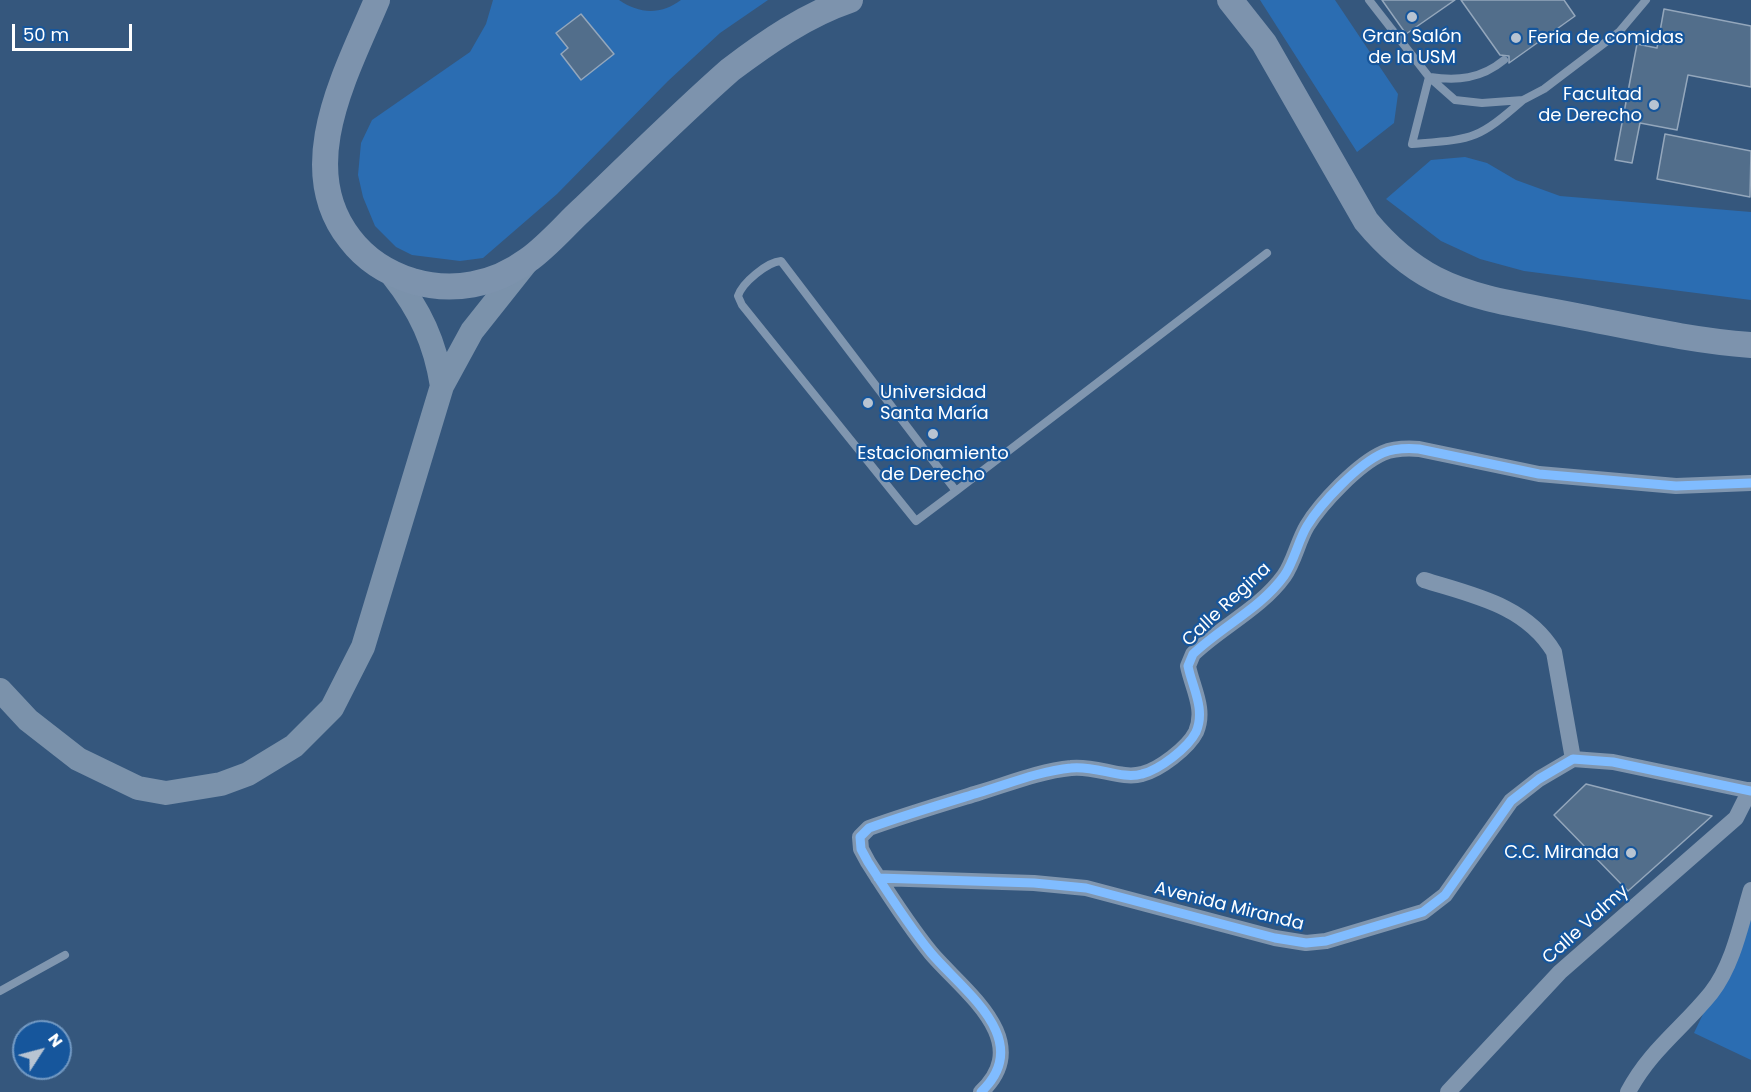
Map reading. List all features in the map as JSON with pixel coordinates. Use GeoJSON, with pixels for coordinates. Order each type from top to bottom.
{"type":"FeatureCollection","features":[{"type":"Feature","properties":{"kind":"main road"},"geometry":{"type":"LineString","coordinates":[[377,0],[341,84],[328,135],[325,178],[333,212],[342,229],[368,258],[393,276],[414,302],[426,325],[438,361],[442,386]]}},
{"type":"Feature","properties":{"kind":"main road"},"geometry":{"type":"LineString","coordinates":[[0,690],[28,720],[78,759],[138,788],[166,793],[195,790],[248,774],[275,759],[313,730],[332,708],[363,647],[442,386],[472,332],[528,260],[730,70],[812,15],[850,0]]}},
{"type":"Feature","properties":{"kind":"main road"},"geometry":{"type":"LineString","coordinates":[[1230,0],[1264,43],[1366,221],[1382,239],[1417,269],[1462,291],[1484,297],[1606,322],[1751,345]]}},
{"type":"Feature","properties":{"kind":"main road"},"geometry":{"type":"LineString","coordinates":[[393,276],[438,287],[464,287],[490,279],[528,260]]}},
{"type":"Feature","properties":{"kind":"street","name":"Calle Regina"},"geometry":{"type":"LineString","coordinates":[[981,1092],[994,1077],[998,1064],[1000,1045],[996,1030],[986,1011],[972,994],[930,952],[878,878],[861,849],[860,837],[869,828],[1013,782],[1068,768],[1091,767],[1130,777],[1145,774],[1184,747],[1196,732],[1199,713],[1198,697],[1188,666],[1193,654],[1271,590],[1285,575],[1308,524],[1361,466],[1382,453],[1399,448],[1419,449],[1539,474],[1597,477],[1676,486],[1751,483]]}},
{"type":"Feature","properties":{"kind":"street"},"geometry":{"type":"LineString","coordinates":[[1424,580],[1507,608],[1531,623],[1546,639],[1554,652],[1573,759],[1613,762],[1751,791]]}},
{"type":"Feature","properties":{"kind":"street","name":"Avenida Miranda"},"geometry":{"type":"LineString","coordinates":[[878,878],[1034,883],[1086,888],[1275,938],[1306,943],[1326,941],[1424,912],[1445,895],[1511,801],[1539,778],[1573,759]]}},
{"type":"Feature","properties":{"kind":"street","name":"Calle Valmy"},"geometry":{"type":"LineString","coordinates":[[1448,1092],[1560,972],[1736,818],[1751,791]]}},
{"type":"Feature","properties":{"kind":"street"},"geometry":{"type":"LineString","coordinates":[[1628,1092],[1653,1053],[1712,992],[1728,965],[1751,890]]}},
{"type":"Feature","properties":{"kind":"lane"},"geometry":{"type":"LineString","coordinates":[[1370,0],[1429,77],[1455,100],[1482,104],[1523,100]]}},
{"type":"Feature","properties":{"kind":"lane"},"geometry":{"type":"LineString","coordinates":[[1429,77],[1412,144],[1473,138],[1489,129],[1523,100],[1544,89],[1619,32],[1646,0]]}},
{"type":"Feature","properties":{"kind":"lane"},"geometry":{"type":"LineString","coordinates":[[1429,77],[1455,81],[1466,79],[1496,67],[1504,60]]}},
{"type":"Feature","properties":{"kind":"lane"},"geometry":{"type":"LineString","coordinates":[[956,491],[781,261],[774,261],[740,289],[738,296],[742,305],[916,521],[956,491],[1267,253]]}},
{"type":"Feature","properties":{"kind":"lane"},"geometry":{"type":"LineString","coordinates":[[0,991],[65,955]]}},
{"type":"Feature","properties":{"kind":"shaded area"},"geometry":{"type":"Polygon","coordinates":[[[493,0],[619,0],[634,8],[650,11],[666,8],[681,0],[768,0],[720,33],[668,81],[557,194],[483,258],[460,261],[412,255],[396,247],[375,226],[363,197],[358,175],[361,143],[372,120],[470,52],[486,24],[493,0]]]}},
{"type":"Feature","properties":{"kind":"shaded area"},"geometry":{"type":"Polygon","coordinates":[[[1260,0],[1335,0],[1398,94],[1394,123],[1357,152],[1260,0]]]}},
{"type":"Feature","properties":{"kind":"shaded area"},"geometry":{"type":"Polygon","coordinates":[[[1465,157],[1487,163],[1516,180],[1560,196],[1751,212],[1751,300],[1524,271],[1480,259],[1441,241],[1386,199],[1431,160],[1465,157]]]}},
{"type":"Feature","properties":{"kind":"shaded area"},"geometry":{"type":"Polygon","coordinates":[[[1751,913],[1751,1060],[1694,1033],[1751,913]]]}},
{"type":"Feature","properties":{"kind":"building","name":"Gran Salón de la USM"},"geometry":{"type":"Polygon","coordinates":[[[1382,0],[1455,0],[1406,34],[1382,0]]]}},
{"type":"Feature","properties":{"kind":"building","name":"Feria de comidas"},"geometry":{"type":"Polygon","coordinates":[[[1461,0],[1564,0],[1575,16],[1509,63],[1509,56],[1500,55],[1461,0]]]}},
{"type":"Feature","properties":{"kind":"building","name":"Facultad de Derecho"},"geometry":{"type":"Polygon","coordinates":[[[1664,9],[1751,26],[1751,87],[1688,75],[1677,130],[1640,123],[1632,163],[1615,160],[1637,44],[1657,48],[1664,9]]]}},
{"type":"Feature","properties":{"kind":"building"},"geometry":{"type":"Polygon","coordinates":[[[581,14],[614,54],[581,80],[561,54],[568,48],[556,33],[581,14]]]}},
{"type":"Feature","properties":{"kind":"building"},"geometry":{"type":"Polygon","coordinates":[[[1665,134],[1751,151],[1750,197],[1657,179],[1665,134]]]}},
{"type":"Feature","properties":{"kind":"building","name":"C.C. Miranda"},"geometry":{"type":"Polygon","coordinates":[[[1586,784],[1712,816],[1628,891],[1554,815],[1586,784]]]}},
{"type":"Feature","properties":{"kind":"cycle path"},"geometry":{"type":"LineString","coordinates":[[981,1092],[996,1073],[1001,1054],[998,1035],[975,1000],[931,953],[914,931],[868,862],[861,849],[860,837],[869,828],[1048,772],[1080,768],[1134,775],[1149,772],[1172,758],[1187,745],[1199,723],[1199,707],[1188,666],[1193,654],[1275,587],[1284,576],[1304,532],[1321,506],[1352,475],[1383,453],[1392,450],[1419,449],[1539,474],[1676,486],[1751,483]]}},
{"type":"Feature","properties":{"kind":"cycle path"},"geometry":{"type":"LineString","coordinates":[[878,878],[1034,883],[1086,888],[1275,938],[1306,943],[1326,941],[1423,912],[1445,895],[1511,801],[1539,779],[1573,759],[1613,762],[1751,791]]}},
{"type":"Feature","properties":{"kind":"place","name":"Gran Salón de la USM"},"geometry":{"type":"Point","coordinates":[1412,17]}},
{"type":"Feature","properties":{"kind":"place","name":"Feria de comidas"},"geometry":{"type":"Point","coordinates":[1516,38]}},
{"type":"Feature","properties":{"kind":"place","name":"Facultad de Derecho"},"geometry":{"type":"Point","coordinates":[1654,105]}},
{"type":"Feature","properties":{"kind":"place","name":"Universidad Santa María"},"geometry":{"type":"Point","coordinates":[868,403]}},
{"type":"Feature","properties":{"kind":"place","name":"Estacionamiento de Derecho"},"geometry":{"type":"Point","coordinates":[933,434]}},
{"type":"Feature","properties":{"kind":"place","name":"C.C. Miranda"},"geometry":{"type":"Point","coordinates":[1631,853]}}]}
